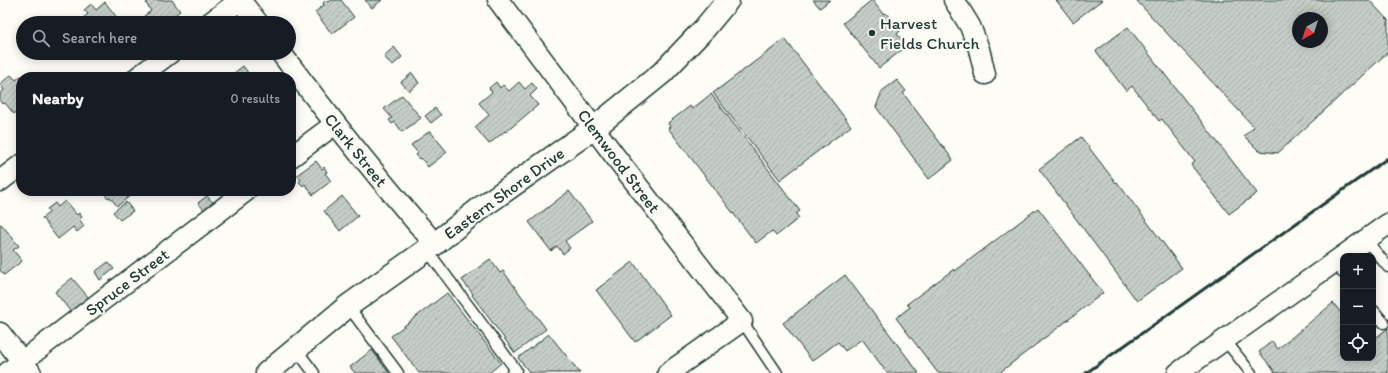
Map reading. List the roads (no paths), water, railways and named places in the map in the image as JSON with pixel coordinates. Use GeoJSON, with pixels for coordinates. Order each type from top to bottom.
{"type":"FeatureCollection","features":[{"type":"Feature","properties":{"kind":"street"},"geometry":{"type":"LineString","coordinates":[[219,16],[240,0],[253,16]]}},
{"type":"Feature","properties":{"kind":"street","name":"Clemwood Street"},"geometry":{"type":"LineString","coordinates":[[498,0],[742,321]]}},
{"type":"Feature","properties":{"kind":"street","name":"Eastern Shore Drive"},"geometry":{"type":"LineString","coordinates":[[267,373],[348,306],[431,247],[479,209],[594,128],[662,73],[704,30],[728,0]]}},
{"type":"Feature","properties":{"kind":"street"},"geometry":{"type":"LineString","coordinates":[[954,0],[970,26],[979,48],[985,74]]}},
{"type":"Feature","properties":{"kind":"street"},"geometry":{"type":"LineString","coordinates":[[145,72],[161,60]]}},
{"type":"Feature","properties":{"kind":"street","name":"Clark Street"},"geometry":{"type":"LineString","coordinates":[[285,60],[295,72]]}},
{"type":"Feature","properties":{"kind":"street","name":"Clark Street"},"geometry":{"type":"LineString","coordinates":[[296,74],[431,247]]}},
{"type":"Feature","properties":{"kind":"street"},"geometry":{"type":"LineString","coordinates":[[296,153],[335,124]]}},
{"type":"Feature","properties":{"kind":"street"},"geometry":{"type":"LineString","coordinates":[[0,181],[16,169]]}},
{"type":"Feature","properties":{"kind":"street","name":"Spruce Street"},"geometry":{"type":"LineString","coordinates":[[20,369],[240,196]]}},
{"type":"Feature","properties":{"kind":"street"},"geometry":{"type":"LineString","coordinates":[[1178,373],[1225,340],[1338,268],[1366,240],[1388,224]]}},
{"type":"Feature","properties":{"kind":"street"},"geometry":{"type":"LineString","coordinates":[[668,373],[742,321]]}},
{"type":"Feature","properties":{"kind":"street"},"geometry":{"type":"LineString","coordinates":[[0,333],[20,369]]}},
{"type":"Feature","properties":{"kind":"lane"},"geometry":{"type":"LineString","coordinates":[[1366,240],[1388,267]]}},
{"type":"Feature","properties":{"kind":"lane"},"geometry":{"type":"LineString","coordinates":[[431,247],[516,370],[512,373]]}},
{"type":"Feature","properties":{"kind":"lane"},"geometry":{"type":"LineString","coordinates":[[348,306],[398,373]]}},
{"type":"Feature","properties":{"kind":"lane"},"geometry":{"type":"LineString","coordinates":[[1376,314],[1384,323]]}},
{"type":"Feature","properties":{"kind":"lane"},"geometry":{"type":"LineString","coordinates":[[742,321],[777,373]]}},
{"type":"Feature","properties":{"kind":"lane"},"geometry":{"type":"LineString","coordinates":[[1225,340],[1252,373]]}},
{"type":"Feature","properties":{"kind":"lane"},"geometry":{"type":"LineString","coordinates":[[296,349],[314,373]]}},
{"type":"Feature","properties":{"kind":"railway"},"geometry":{"type":"LineString","coordinates":[[1086,373],[1388,158]]}},
{"type":"Feature","properties":{"kind":"place","name":"Harvest Fields Church"},"geometry":{"type":"Point","coordinates":[872,33]}}]}
